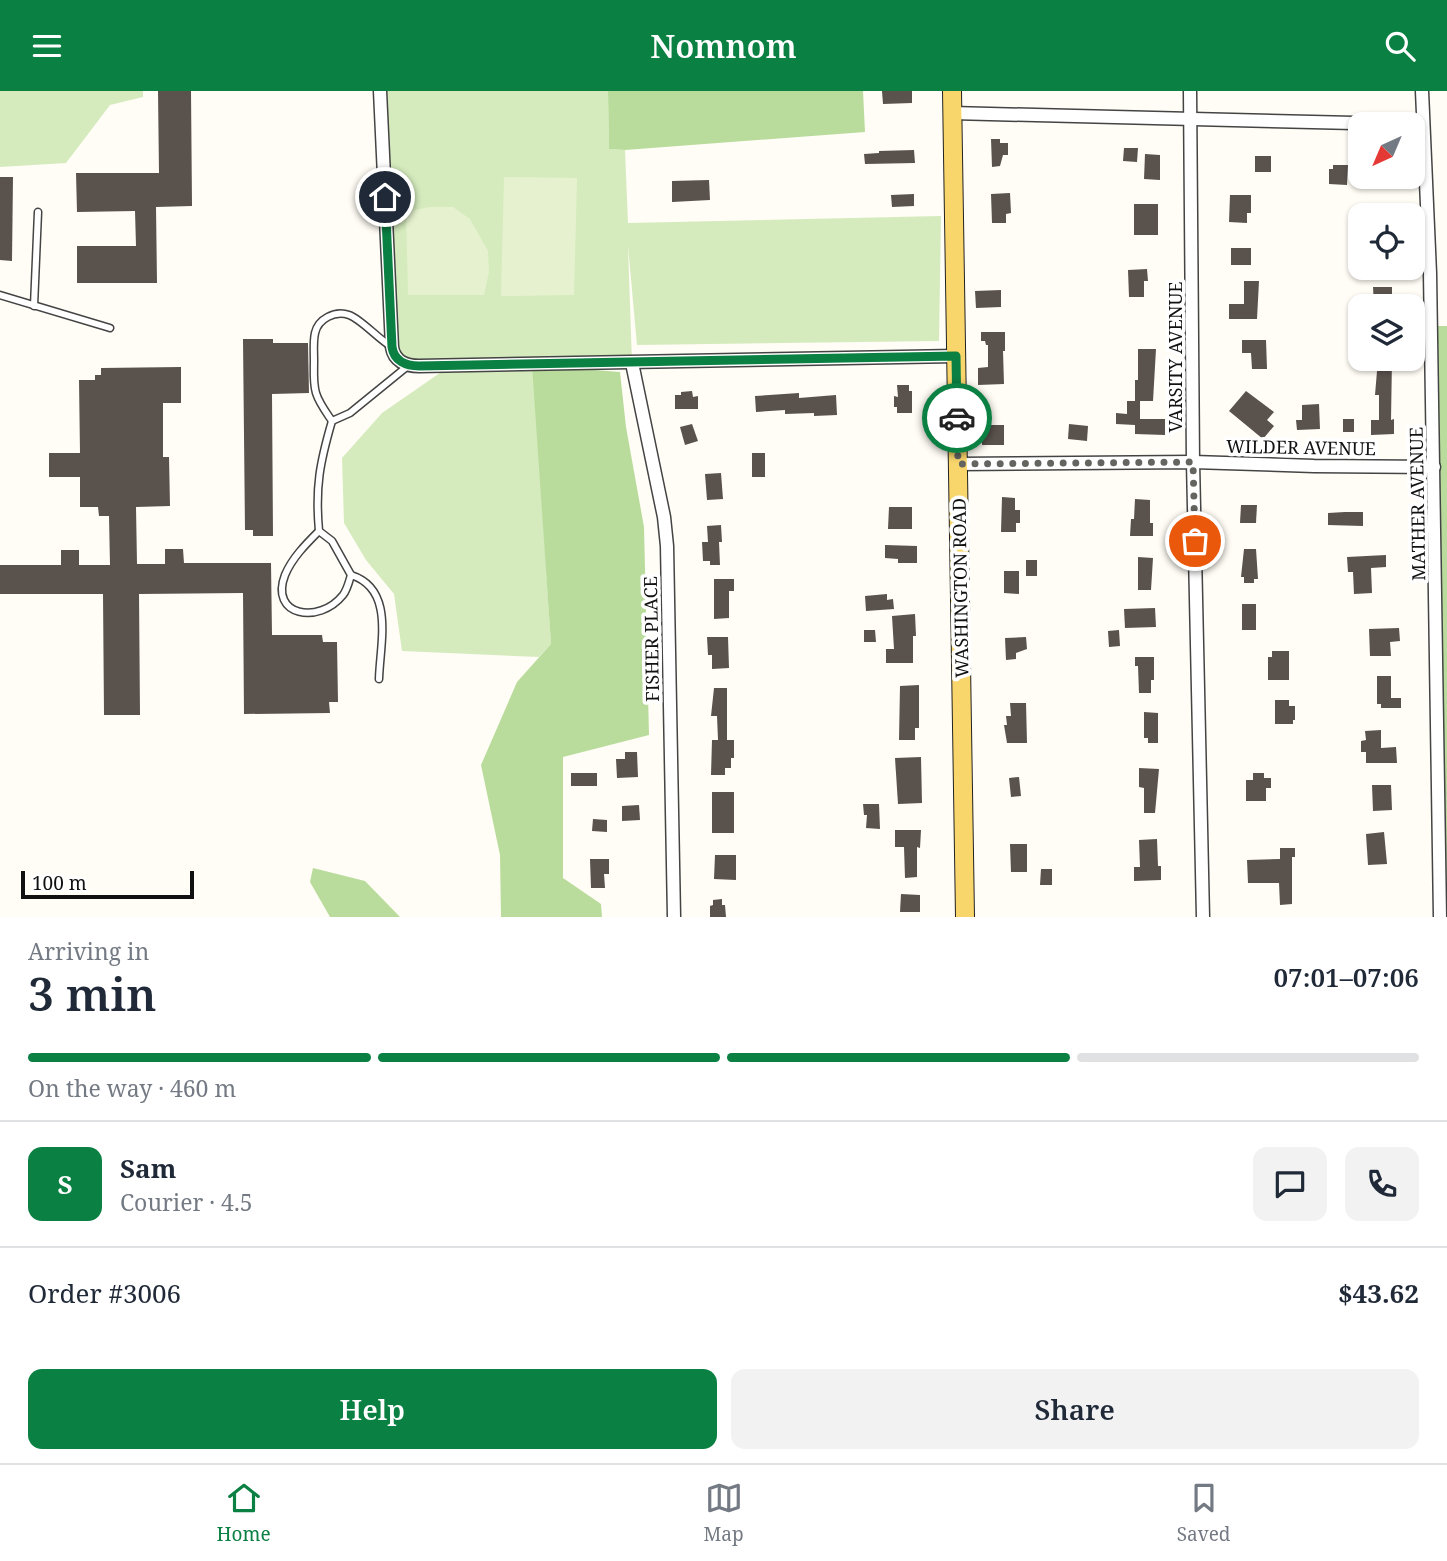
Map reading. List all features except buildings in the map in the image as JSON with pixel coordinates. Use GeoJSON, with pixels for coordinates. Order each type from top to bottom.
{"type":"FeatureCollection","features":[{"type":"Feature","properties":{"kind":"main road","name":"WASHINGTON ROAD"},"geometry":{"type":"LineString","coordinates":[[952,91],[965,917]]}},
{"type":"Feature","properties":{"kind":"street"},"geometry":{"type":"LineString","coordinates":[[380,91],[392,347],[397,359],[414,366],[956,356]]}},
{"type":"Feature","properties":{"kind":"street","name":"VARSITY AVENUE"},"geometry":{"type":"LineString","coordinates":[[1190,91],[1193,462],[1203,917]]}},
{"type":"Feature","properties":{"kind":"street","name":"MATHER AVENUE"},"geometry":{"type":"LineString","coordinates":[[1420,112],[1422,91]]}},
{"type":"Feature","properties":{"kind":"street"},"geometry":{"type":"LineString","coordinates":[[952,113],[1348,123]]}},
{"type":"Feature","properties":{"kind":"street","name":"MATHER AVENUE"},"geometry":{"type":"LineString","coordinates":[[1423,189],[1430,272],[1440,917]]}},
{"type":"Feature","properties":{"kind":"street","name":"FISHER PLACE"},"geometry":{"type":"LineString","coordinates":[[632,363],[664,517],[667,546],[674,917]]}},
{"type":"Feature","properties":{"kind":"street","name":"WILDER AVENUE"},"geometry":{"type":"LineString","coordinates":[[958,464],[1193,462],[1434,467]]}},
{"type":"Feature","properties":{"kind":"lane"},"geometry":{"type":"LineString","coordinates":[[34,306],[38,212]]}},
{"type":"Feature","properties":{"kind":"lane"},"geometry":{"type":"LineString","coordinates":[[0,295],[110,328]]}},
{"type":"Feature","properties":{"kind":"lane"},"geometry":{"type":"LineString","coordinates":[[351,575],[345,593],[322,612],[311,614],[291,609],[285,599],[285,576],[298,553],[318,531],[316,495],[321,459],[332,421],[316,396],[315,333],[319,324],[327,317],[338,313],[348,314],[392,347]]}},
{"type":"Feature","properties":{"kind":"lane"},"geometry":{"type":"LineString","coordinates":[[332,421],[350,413],[414,366]]}},
{"type":"Feature","properties":{"kind":"lane"},"geometry":{"type":"LineString","coordinates":[[318,531],[332,541],[351,575],[373,587],[379,598],[379,679]]}},
{"type":"Feature","properties":{"kind":"green space"},"geometry":{"type":"Polygon","coordinates":[[[0,91],[143,91],[143,97],[110,105],[66,163],[0,167],[0,91]]]}},
{"type":"Feature","properties":{"kind":"green space"},"geometry":{"type":"Polygon","coordinates":[[[376,91],[608,91],[609,149],[625,150],[628,223],[941,216],[939,341],[637,345],[628,246],[632,363],[533,365],[551,644],[539,657],[402,651],[394,594],[366,560],[344,523],[342,458],[382,413],[450,366],[398,359],[376,91]]]}},
{"type":"Feature","properties":{"kind":"green space"},"geometry":{"type":"Polygon","coordinates":[[[608,91],[863,91],[865,132],[609,149],[608,91]]]}},
{"type":"Feature","properties":{"kind":"green space"},"geometry":{"type":"Polygon","coordinates":[[[504,177],[577,178],[574,295],[501,296],[504,177]]]}},
{"type":"Feature","properties":{"kind":"green space"},"geometry":{"type":"Polygon","coordinates":[[[429,207],[453,207],[470,219],[488,251],[489,272],[484,295],[408,295],[406,212],[429,207]]]}},
{"type":"Feature","properties":{"kind":"green space"},"geometry":{"type":"Polygon","coordinates":[[[1437,326],[1447,326],[1447,917],[1446,917],[1437,326]]]}},
{"type":"Feature","properties":{"kind":"green space"},"geometry":{"type":"Polygon","coordinates":[[[532,365],[620,372],[626,427],[644,527],[649,735],[563,757],[563,878],[601,904],[602,917],[501,917],[500,855],[481,765],[517,682],[551,644],[532,365]]]}},
{"type":"Feature","properties":{"kind":"green space"},"geometry":{"type":"Polygon","coordinates":[[[313,868],[365,881],[400,917],[330,917],[310,882],[313,868]]]}},
{"type":"Feature","properties":{"kind":"way so far"},"geometry":{"type":"LineString","coordinates":[[957,418],[958,464],[1193,462],[1195,541]]}},
{"type":"Feature","properties":{"kind":"route"},"geometry":{"type":"LineString","coordinates":[[385,197],[392,347],[397,359],[409,365],[956,356],[957,418]]}}]}
